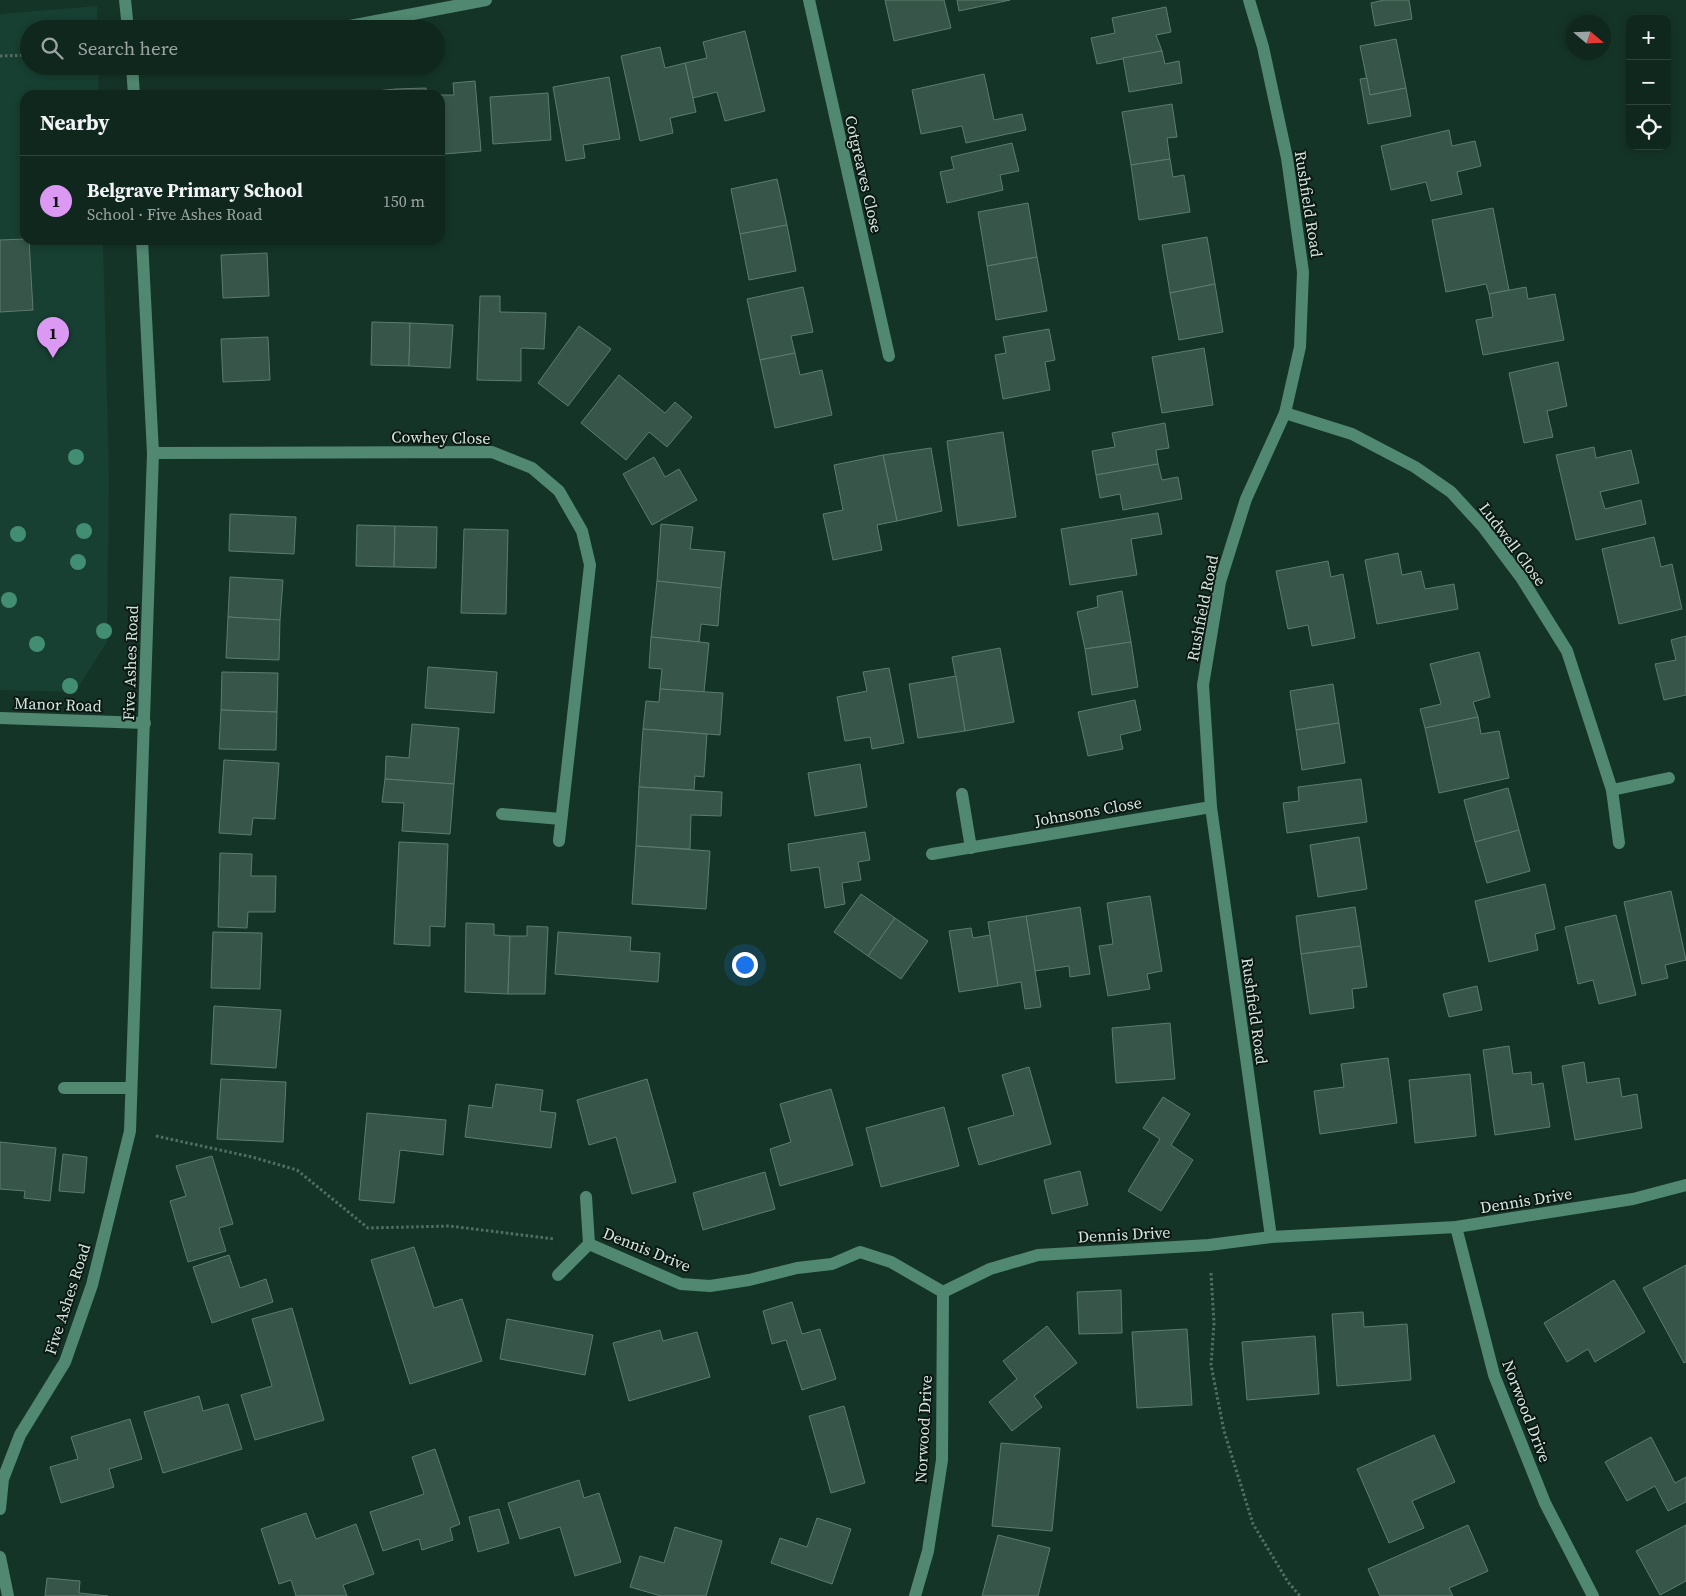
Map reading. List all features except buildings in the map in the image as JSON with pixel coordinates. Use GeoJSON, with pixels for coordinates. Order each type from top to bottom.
{"type":"FeatureCollection","features":[{"type":"Feature","properties":{"kind":"street"},"geometry":{"type":"LineString","coordinates":[[125,0],[127,20]]}},
{"type":"Feature","properties":{"kind":"street"},"geometry":{"type":"LineString","coordinates":[[381,20],[486,0]]}},
{"type":"Feature","properties":{"kind":"street","name":"Cotgreaves Close"},"geometry":{"type":"LineString","coordinates":[[809,0],[889,356]]}},
{"type":"Feature","properties":{"kind":"street","name":"Rushfield Road"},"geometry":{"type":"LineString","coordinates":[[1249,0],[1263,47],[1287,158],[1303,272],[1300,347],[1285,413],[1246,499],[1220,582],[1203,685],[1211,807],[1271,1237]]}},
{"type":"Feature","properties":{"kind":"street"},"geometry":{"type":"LineString","coordinates":[[133,75],[134,90]]}},
{"type":"Feature","properties":{"kind":"street","name":"Five Ashes Road"},"geometry":{"type":"LineString","coordinates":[[0,1509],[3,1479],[20,1435],[64,1362],[92,1285],[130,1131],[153,453],[142,245]]}},
{"type":"Feature","properties":{"kind":"street","name":"Ludwell Close"},"geometry":{"type":"LineString","coordinates":[[1285,413],[1352,434],[1415,467],[1451,492],[1482,527],[1522,579],[1566,651],[1612,790],[1619,843]]}},
{"type":"Feature","properties":{"kind":"street","name":"Cowhey Close"},"geometry":{"type":"LineString","coordinates":[[153,453],[492,452],[532,468],[559,491],[582,530],[590,565],[559,840]]}},
{"type":"Feature","properties":{"kind":"street","name":"Manor Road"},"geometry":{"type":"LineString","coordinates":[[0,718],[144,722]]}},
{"type":"Feature","properties":{"kind":"street"},"geometry":{"type":"LineString","coordinates":[[1612,790],[1668,778]]}},
{"type":"Feature","properties":{"kind":"street"},"geometry":{"type":"LineString","coordinates":[[962,794],[971,848]]}},
{"type":"Feature","properties":{"kind":"street","name":"Johnsons Close"},"geometry":{"type":"LineString","coordinates":[[932,854],[1211,807]]}},
{"type":"Feature","properties":{"kind":"street"},"geometry":{"type":"LineString","coordinates":[[502,814],[561,819]]}},
{"type":"Feature","properties":{"kind":"street"},"geometry":{"type":"LineString","coordinates":[[64,1088],[131,1088]]}},
{"type":"Feature","properties":{"kind":"street","name":"Dennis Drive"},"geometry":{"type":"LineString","coordinates":[[589,1244],[681,1284],[710,1286],[749,1280],[797,1268],[832,1264],[860,1252],[891,1262],[943,1292],[990,1269],[1038,1255],[1210,1245],[1271,1237],[1456,1227],[1633,1199],[1686,1185]]}},
{"type":"Feature","properties":{"kind":"street","name":"Dennis Drive"},"geometry":{"type":"LineString","coordinates":[[558,1275],[589,1244],[586,1197]]}},
{"type":"Feature","properties":{"kind":"street","name":"Norwood Drive"},"geometry":{"type":"LineString","coordinates":[[1456,1227],[1494,1375],[1545,1503],[1593,1596]]}},
{"type":"Feature","properties":{"kind":"street","name":"Norwood Drive"},"geometry":{"type":"LineString","coordinates":[[914,1596],[928,1550],[942,1460],[943,1292]]}},
{"type":"Feature","properties":{"kind":"street"},"geometry":{"type":"LineString","coordinates":[[0,1557],[8,1596]]}},
{"type":"Feature","properties":{"kind":"path"},"geometry":{"type":"LineString","coordinates":[[0,56],[20,55]]}},
{"type":"Feature","properties":{"kind":"path"},"geometry":{"type":"LineString","coordinates":[[130,1131],[252,1156],[297,1170],[368,1228],[450,1226],[589,1244]]}},
{"type":"Feature","properties":{"kind":"path"},"geometry":{"type":"LineString","coordinates":[[1210,1245],[1214,1323],[1212,1365],[1224,1431],[1253,1524],[1288,1582],[1300,1596]]}},
{"type":"Feature","properties":{"kind":"shaded area"},"geometry":{"type":"Polygon","coordinates":[[[97,6],[97,20],[20,20],[20,75],[98,75],[99,90],[20,90],[20,245],[103,245],[109,477],[107,642],[75,692],[0,690],[0,14],[97,6]]]}},
{"type":"Feature","properties":{"kind":"place","name":"Belgrave Primary School"},"geometry":{"type":"Point","coordinates":[53,358]}}]}
